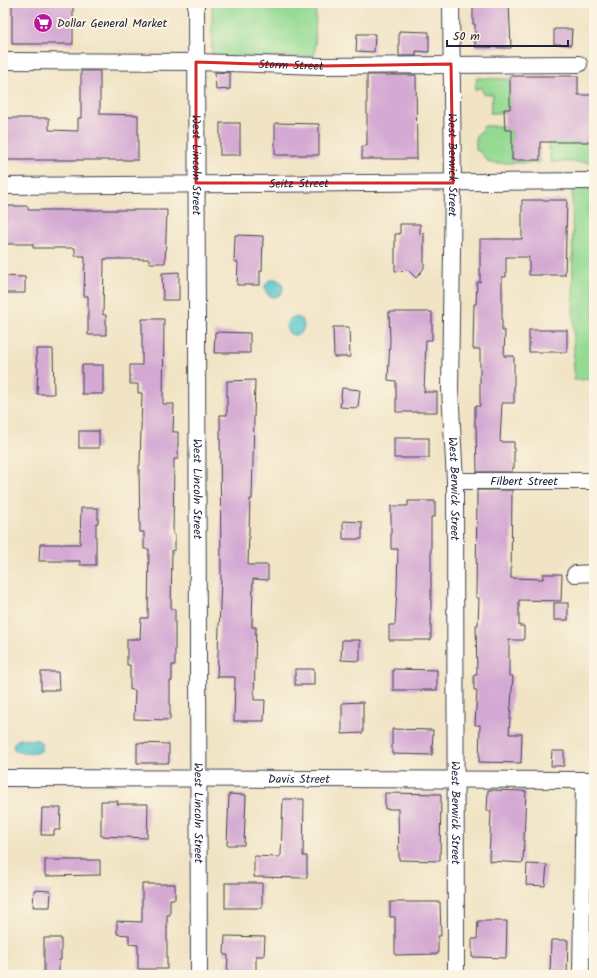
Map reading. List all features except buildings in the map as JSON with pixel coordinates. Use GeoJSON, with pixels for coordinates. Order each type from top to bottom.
{"type":"FeatureCollection","features":[{"type":"Feature","properties":{"kind":"street","name":"West Lincoln Street"},"geometry":{"type":"LineString","coordinates":[[196,3],[199,975]]}},
{"type":"Feature","properties":{"kind":"street","name":"West Berwick Street"},"geometry":{"type":"LineString","coordinates":[[451,3],[453,183],[450,388],[455,481],[456,975]]}},
{"type":"Feature","properties":{"kind":"street","name":"Storm Street"},"geometry":{"type":"LineString","coordinates":[[3,61],[196,62],[321,66],[579,64]]}},
{"type":"Feature","properties":{"kind":"street","name":"Seitz Street"},"geometry":{"type":"LineString","coordinates":[[3,186],[196,183],[453,183],[594,181]]}},
{"type":"Feature","properties":{"kind":"street","name":"Filbert Street"},"geometry":{"type":"LineString","coordinates":[[455,481],[594,481]]}},
{"type":"Feature","properties":{"kind":"street"},"geometry":{"type":"LineString","coordinates":[[575,574],[594,574]]}},
{"type":"Feature","properties":{"kind":"street","name":"Davis Street"},"geometry":{"type":"LineString","coordinates":[[3,778],[199,777],[589,780]]}},
{"type":"Feature","properties":{"kind":"street"},"geometry":{"type":"LineString","coordinates":[[581,975],[589,780]]}},
{"type":"Feature","properties":{"kind":"highlighted area"},"geometry":{"type":"Polygon","coordinates":[[[196,62],[321,66],[451,64],[453,183],[196,183],[196,62]]]}},
{"type":"Feature","properties":{"kind":"green space"},"geometry":{"type":"Polygon","coordinates":[[[212,3],[316,3],[315,54],[310,57],[212,57],[212,3]]]}},
{"type":"Feature","properties":{"kind":"green space"},"geometry":{"type":"Polygon","coordinates":[[[477,78],[510,79],[510,109],[505,109],[504,113],[490,113],[493,94],[483,94],[481,87],[475,90],[477,78]]]}},
{"type":"Feature","properties":{"kind":"green space"},"geometry":{"type":"Polygon","coordinates":[[[484,126],[505,126],[505,129],[512,130],[512,160],[540,160],[539,163],[489,163],[480,152],[476,150],[476,135],[481,132],[484,126]]]}},
{"type":"Feature","properties":{"kind":"green space"},"geometry":{"type":"Polygon","coordinates":[[[548,142],[594,142],[594,162],[551,162],[548,142]]]}},
{"type":"Feature","properties":{"kind":"green space"},"geometry":{"type":"Polygon","coordinates":[[[572,181],[594,181],[594,379],[574,380],[572,181]]]}},
{"type":"Feature","properties":{"kind":"water"},"geometry":{"type":"Polygon","coordinates":[[[274,279],[280,282],[283,288],[280,294],[274,297],[268,294],[265,288],[268,282],[274,279]]]}},
{"type":"Feature","properties":{"kind":"water"},"geometry":{"type":"Polygon","coordinates":[[[295,317],[301,320],[304,326],[301,332],[295,335],[289,332],[286,326],[289,320],[295,317]]]}},
{"type":"Feature","properties":{"kind":"water"},"geometry":{"type":"Polygon","coordinates":[[[19,739],[38,740],[42,744],[41,751],[28,754],[14,750],[13,744],[19,739]]]}},
{"type":"Feature","properties":{"kind":"place","name":"Dollar General Market"},"geometry":{"type":"Point","coordinates":[43,23]}}]}
